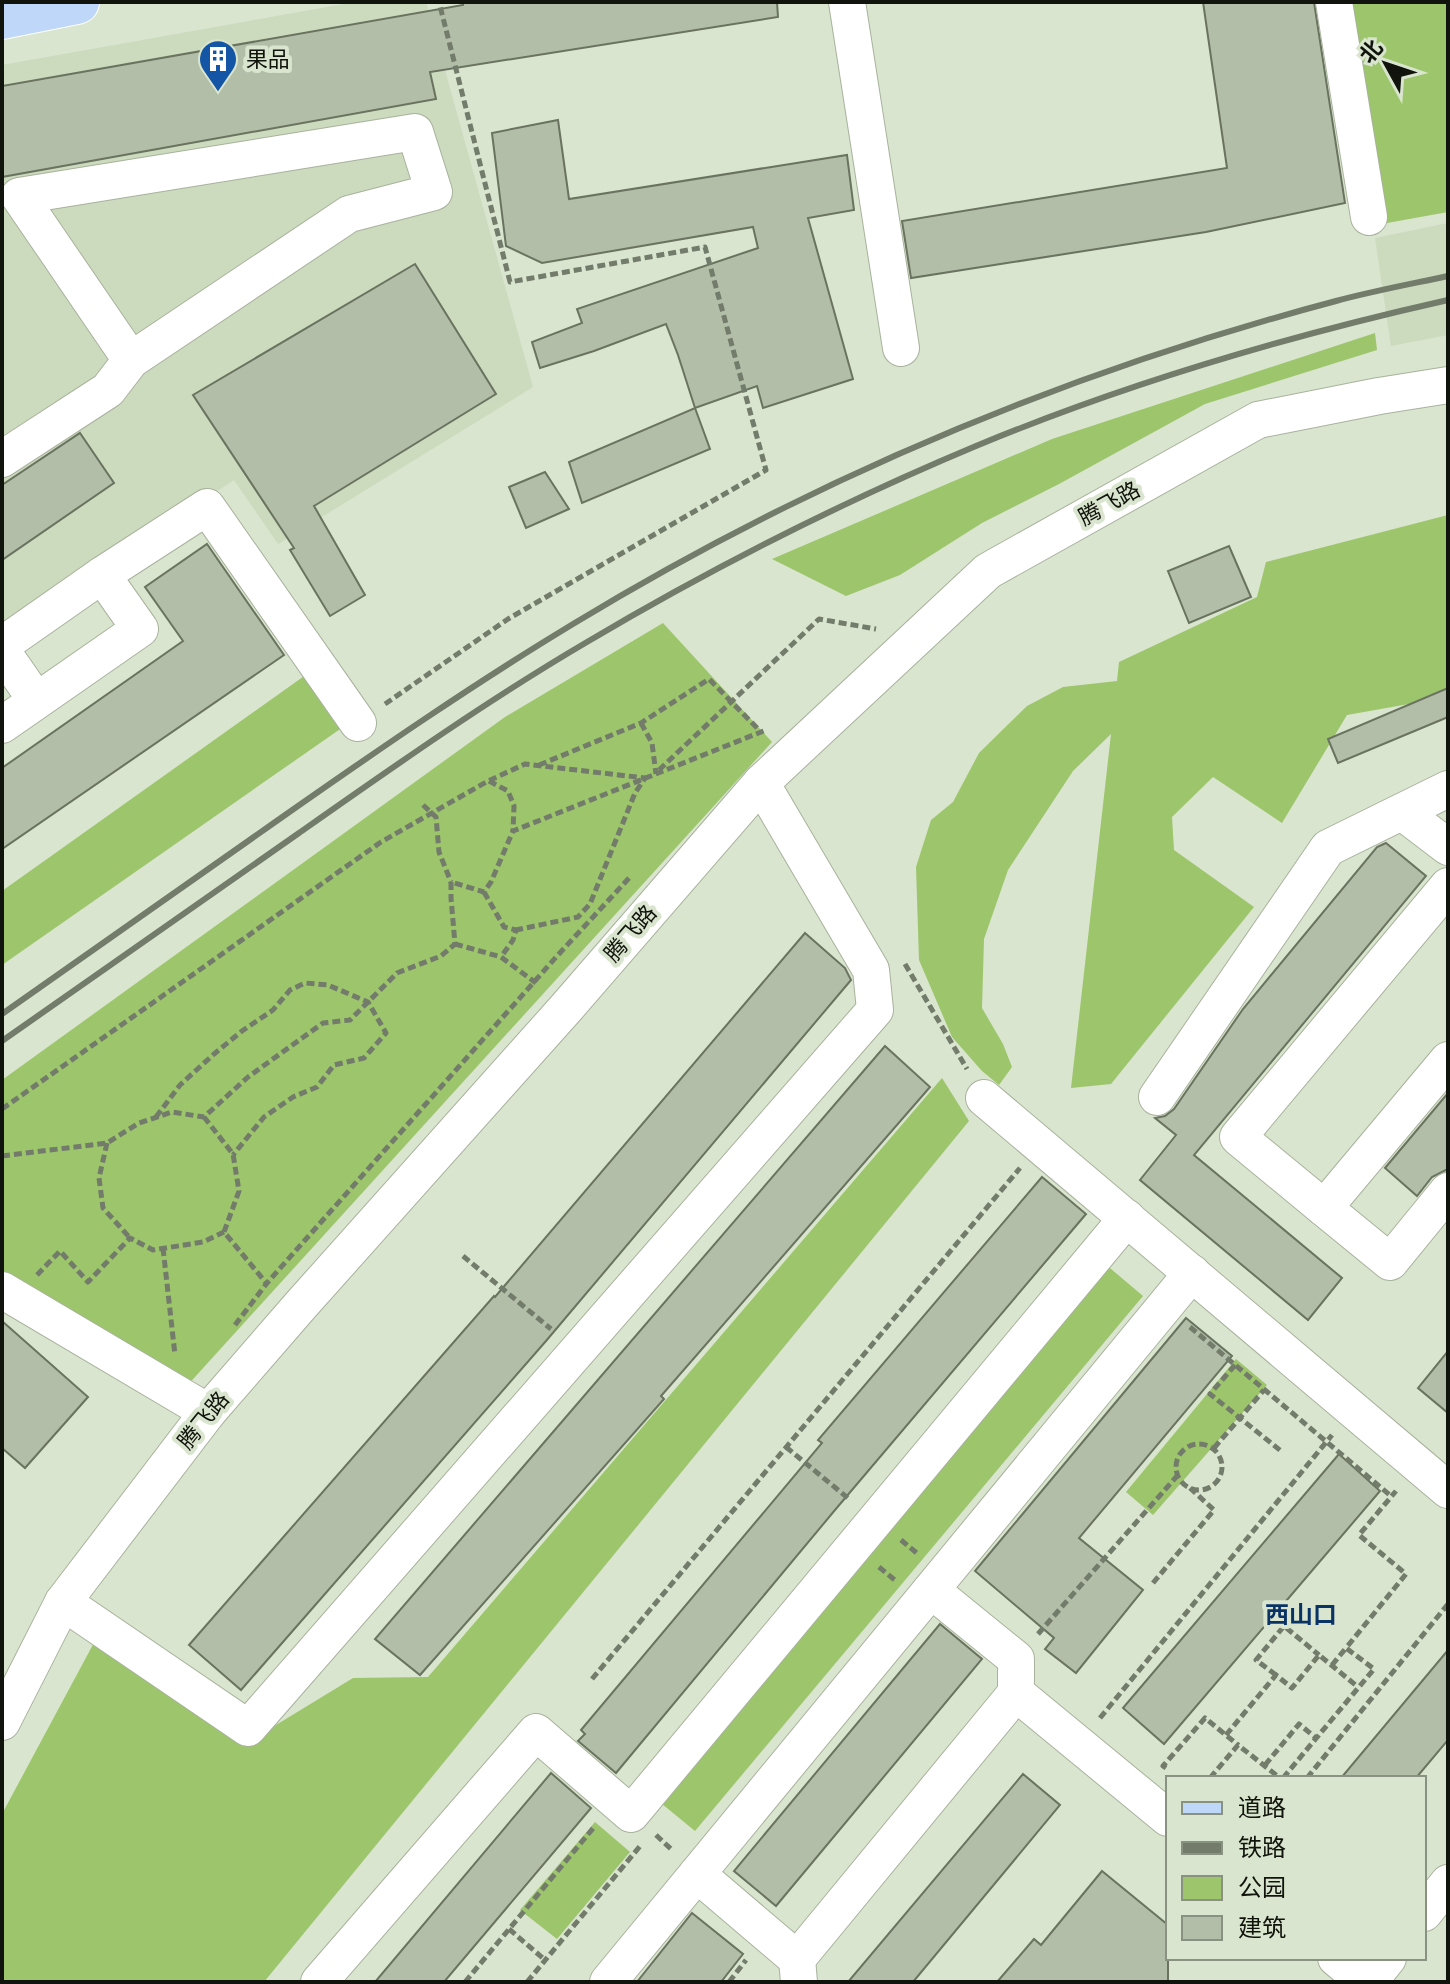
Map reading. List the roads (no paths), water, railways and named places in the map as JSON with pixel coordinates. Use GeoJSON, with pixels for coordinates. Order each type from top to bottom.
{"type":"FeatureCollection","features":[{"type":"Feature","properties":{"kind":"main road"},"geometry":{"type":"LineString","coordinates":[[2,17],[77,2]]}},
{"type":"Feature","properties":{"kind":"street"},"geometry":{"type":"LineString","coordinates":[[847,2],[901,348]]}},
{"type":"Feature","properties":{"kind":"street"},"geometry":{"type":"LineString","coordinates":[[1334,2],[1369,217]]}},
{"type":"Feature","properties":{"kind":"street"},"geometry":{"type":"LineString","coordinates":[[2,459],[108,390],[131,360],[349,214],[434,192],[415,132],[19,196],[131,360]]}},
{"type":"Feature","properties":{"kind":"street","name":"腾飞路"},"geometry":{"type":"LineString","coordinates":[[2,1722],[63,1602],[194,1404],[300,1306],[567,1007],[761,783],[988,571],[1258,420],[1448,385]]}},
{"type":"Feature","properties":{"kind":"street"},"geometry":{"type":"LineString","coordinates":[[2,645],[207,507],[358,723]]}},
{"type":"Feature","properties":{"kind":"street"},"geometry":{"type":"LineString","coordinates":[[2,725],[140,629],[102,575]]}},
{"type":"Feature","properties":{"kind":"street"},"geometry":{"type":"LineString","coordinates":[[2,651],[36,700]]}},
{"type":"Feature","properties":{"kind":"street"},"geometry":{"type":"LineString","coordinates":[[63,1602],[248,1728],[875,1010],[871,970],[761,783]]}},
{"type":"Feature","properties":{"kind":"street"},"geometry":{"type":"LineString","coordinates":[[1157,1097],[1328,848],[1448,789]]}},
{"type":"Feature","properties":{"kind":"street"},"geometry":{"type":"LineString","coordinates":[[1402,812],[1448,847]]}},
{"type":"Feature","properties":{"kind":"street"},"geometry":{"type":"LineString","coordinates":[[1448,886],[1238,1137],[1390,1262],[1448,1191]]}},
{"type":"Feature","properties":{"kind":"street"},"geometry":{"type":"LineString","coordinates":[[1324,1208],[1448,1060]]}},
{"type":"Feature","properties":{"kind":"street"},"geometry":{"type":"LineString","coordinates":[[984,1098],[1448,1490]]}},
{"type":"Feature","properties":{"kind":"street"},"geometry":{"type":"LineString","coordinates":[[319,1982],[536,1732],[630,1819],[1127,1218]]}},
{"type":"Feature","properties":{"kind":"street"},"geometry":{"type":"LineString","coordinates":[[608,1982],[1192,1273]]}},
{"type":"Feature","properties":{"kind":"street"},"geometry":{"type":"LineString","coordinates":[[17,1285],[194,1404]]}},
{"type":"Feature","properties":{"kind":"street"},"geometry":{"type":"LineString","coordinates":[[931,1590],[1079,1745],[1166,1816]]}},
{"type":"Feature","properties":{"kind":"street"},"geometry":{"type":"LineString","coordinates":[[697,1874],[798,1971],[1016,1676]]}},
{"type":"Feature","properties":{"kind":"street"},"geometry":{"type":"LineString","coordinates":[[1426,1910],[1448,1883]]}},
{"type":"Feature","properties":{"kind":"street"},"geometry":{"type":"LineString","coordinates":[[1339,1960],[1367,1982],[1386,1960]]}},
{"type":"Feature","properties":{"kind":"railway"},"geometry":{"type":"LineString","coordinates":[[2,1014],[461,695],[573,624],[755,523],[943,435],[1137,361],[1336,301],[1448,276]]}},
{"type":"Feature","properties":{"kind":"railway"},"geometry":{"type":"LineString","coordinates":[[2,1041],[477,711],[634,615],[778,537],[926,467],[1091,402],[1268,345],[1448,300]]}},
{"type":"Feature","properties":{"kind":"place","name":"果品"},"geometry":{"type":"Point","coordinates":[218,93]}},
{"type":"Feature","properties":{"kind":"district","name":"西山口"},"geometry":{"type":"Point","coordinates":[1301,1615]}}]}
